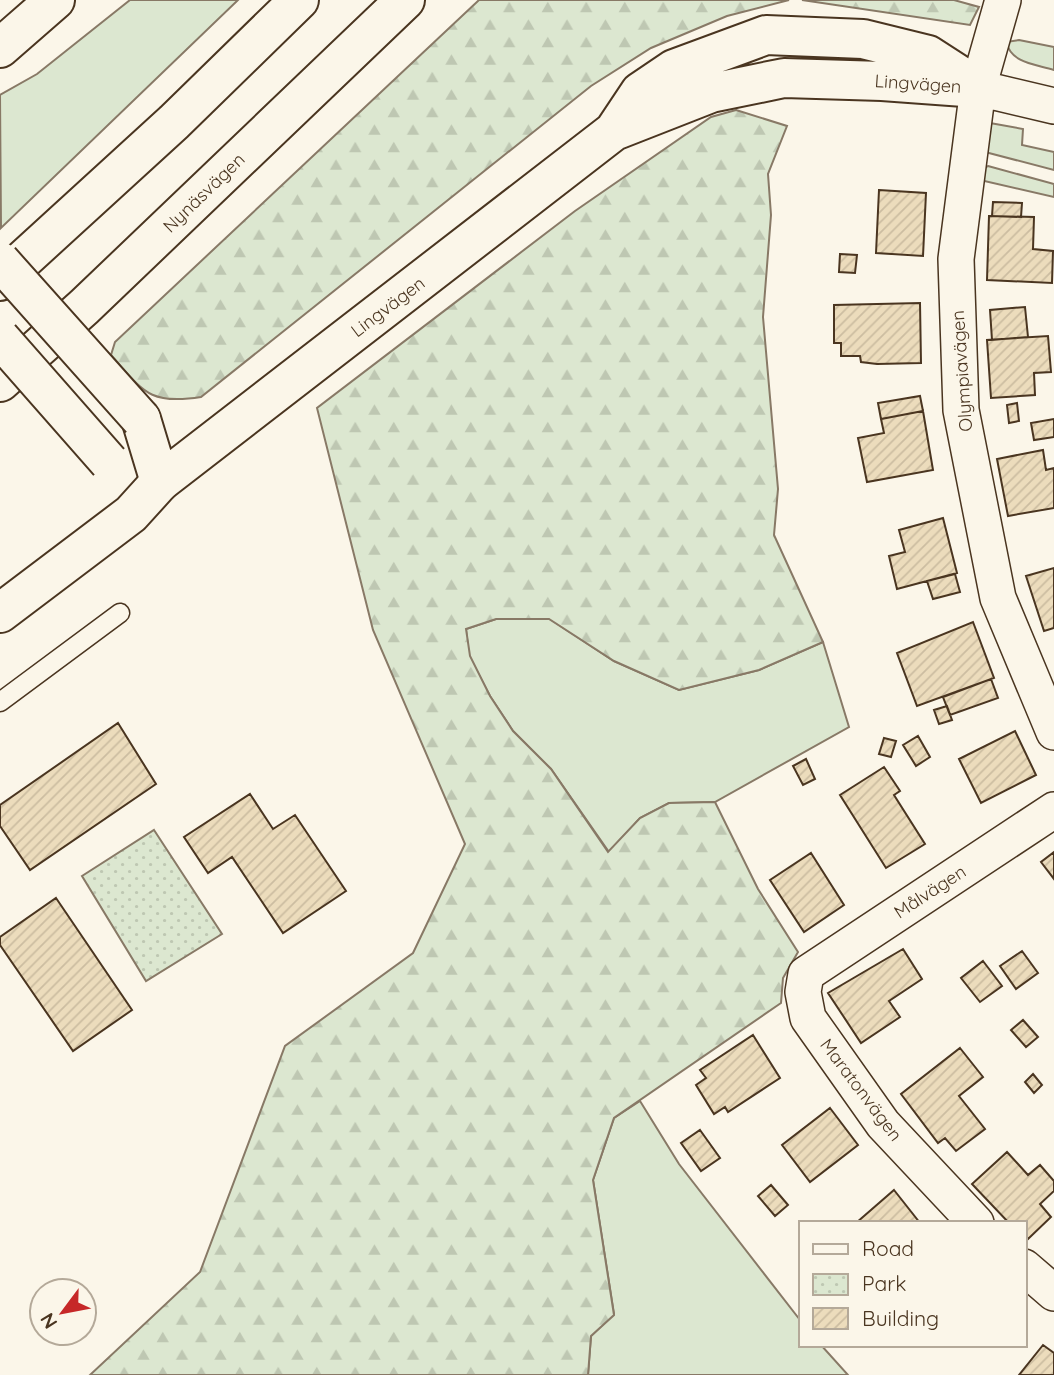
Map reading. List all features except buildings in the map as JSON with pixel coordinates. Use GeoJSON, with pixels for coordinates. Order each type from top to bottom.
{"type":"FeatureCollection","features":[{"type":"Feature","properties":{"kind":"main road"},"geometry":{"type":"LineString","coordinates":[[0,48],[55,0]]}},
{"type":"Feature","properties":{"kind":"main road"},"geometry":{"type":"LineString","coordinates":[[0,281],[174,122],[299,0]]}},
{"type":"Feature","properties":{"kind":"main road","name":"Nynäsvägen"},"geometry":{"type":"LineString","coordinates":[[0,382],[84,307],[405,0]]}},
{"type":"Feature","properties":{"kind":"main road","name":"Lingvägen"},"geometry":{"type":"LineString","coordinates":[[0,613],[131,514],[160,482],[614,131],[711,93],[784,78],[882,80],[978,88]]}},
{"type":"Feature","properties":{"kind":"main road"},"geometry":{"type":"LineString","coordinates":[[0,261],[141,419],[160,482]]}},
{"type":"Feature","properties":{"kind":"main road"},"geometry":{"type":"LineString","coordinates":[[0,338],[108,462],[160,482]]}},
{"type":"Feature","properties":{"kind":"street","name":"Olympiavägen"},"geometry":{"type":"LineString","coordinates":[[1003,0],[978,88],[956,260],[961,410],[998,598],[1054,732]]}},
{"type":"Feature","properties":{"kind":"street","name":"Lingvägen"},"geometry":{"type":"LineString","coordinates":[[978,88],[1054,106]]}},
{"type":"Feature","properties":{"kind":"street","name":"Målvägen"},"geometry":{"type":"LineString","coordinates":[[806,974],[1054,810]]}},
{"type":"Feature","properties":{"kind":"street","name":"Maratonvägen"},"geometry":{"type":"LineString","coordinates":[[806,974],[803,992],[808,1018],[883,1124],[974,1221]]}},
{"type":"Feature","properties":{"kind":"street"},"geometry":{"type":"LineString","coordinates":[[1026,1269],[1054,1293]]}},
{"type":"Feature","properties":{"kind":"lane"},"geometry":{"type":"LineString","coordinates":[[0,702],[120,613]]}},
{"type":"Feature","properties":{"kind":"green space"},"geometry":{"type":"Polygon","coordinates":[[[130,0],[238,0],[1,228],[0,95],[37,74],[130,0]]]}},
{"type":"Feature","properties":{"kind":"green space"},"geometry":{"type":"Polygon","coordinates":[[[479,0],[789,0],[727,16],[651,48],[591,86],[201,397],[170,399],[158,397],[140,387],[111,355],[115,342],[479,0]]]}},
{"type":"Feature","properties":{"kind":"green space"},"geometry":{"type":"Polygon","coordinates":[[[802,0],[954,0],[979,7],[970,25],[802,0]]]}},
{"type":"Feature","properties":{"kind":"green space"},"geometry":{"type":"Polygon","coordinates":[[[1019,40],[1054,47],[1054,70],[1025,62],[1013,55],[1006,42],[1019,40]]]}},
{"type":"Feature","properties":{"kind":"green space"},"geometry":{"type":"Polygon","coordinates":[[[736,110],[787,126],[768,174],[771,215],[763,317],[778,489],[774,535],[823,642],[759,670],[679,690],[614,661],[549,619],[496,619],[466,629],[470,656],[490,696],[513,731],[551,769],[608,852],[640,818],[669,803],[715,802],[758,889],[798,952],[783,978],[781,1003],[614,1118],[593,1180],[614,1315],[591,1336],[588,1375],[90,1375],[200,1272],[285,1046],[413,953],[465,844],[373,630],[317,408],[575,211],[711,117],[736,110]]]}},
{"type":"Feature","properties":{"kind":"green space"},"geometry":{"type":"Polygon","coordinates":[[[990,123],[1023,129],[1022,145],[1054,152],[1054,170],[985,152],[990,123]]]}},
{"type":"Feature","properties":{"kind":"green space"},"geometry":{"type":"Polygon","coordinates":[[[988,166],[1054,184],[1054,197],[980,180],[982,170],[988,166]]]}},
{"type":"Feature","properties":{"kind":"green space"},"geometry":{"type":"Polygon","coordinates":[[[496,619],[550,619],[614,661],[679,690],[759,670],[823,642],[849,727],[715,802],[669,803],[640,818],[609,852],[551,769],[513,731],[490,696],[469,656],[466,629],[496,619]]]}},
{"type":"Feature","properties":{"kind":"green space"},"geometry":{"type":"Polygon","coordinates":[[[154,830],[222,934],[146,981],[82,876],[154,830]]]}},
{"type":"Feature","properties":{"kind":"green space"},"geometry":{"type":"Polygon","coordinates":[[[640,1101],[679,1164],[799,1319],[799,1347],[823,1347],[848,1375],[588,1375],[591,1336],[614,1314],[593,1180],[614,1118],[640,1101]]]}}]}
